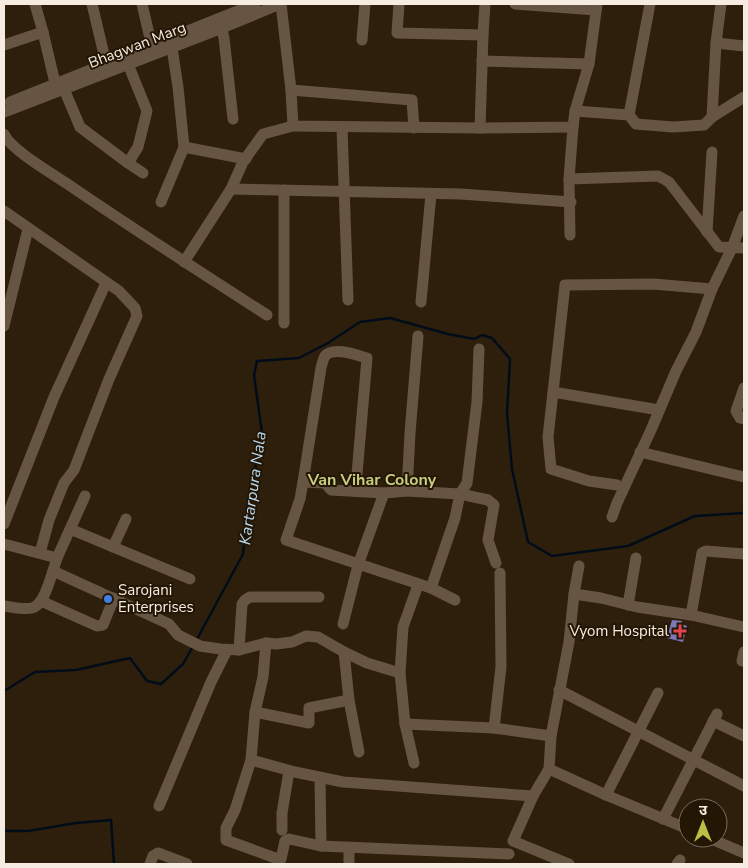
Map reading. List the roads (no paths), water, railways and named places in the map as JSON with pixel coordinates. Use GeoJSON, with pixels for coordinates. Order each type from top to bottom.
{"type":"FeatureCollection","features":[{"type":"Feature","properties":{"kind":"street"},"geometry":{"type":"LineString","coordinates":[[35,4],[60,86],[80,127],[143,173]]}},
{"type":"Feature","properties":{"kind":"street"},"geometry":{"type":"LineString","coordinates":[[92,4],[106,63]]}},
{"type":"Feature","properties":{"kind":"street"},"geometry":{"type":"LineString","coordinates":[[142,4],[153,49]]}},
{"type":"Feature","properties":{"kind":"street","name":"Bhagwan Marg"},"geometry":{"type":"LineString","coordinates":[[4,104],[128,64],[153,49],[172,48],[255,4]]}},
{"type":"Feature","properties":{"kind":"street"},"geometry":{"type":"LineString","coordinates":[[281,4],[291,90],[293,126]]}},
{"type":"Feature","properties":{"kind":"street","name":"Bhagwan Marg"},"geometry":{"type":"LineString","coordinates":[[4,112],[106,63],[153,49],[220,23],[281,4]]}},
{"type":"Feature","properties":{"kind":"street"},"geometry":{"type":"LineString","coordinates":[[362,40],[365,4]]}},
{"type":"Feature","properties":{"kind":"street"},"geometry":{"type":"LineString","coordinates":[[399,4],[397,33],[483,35]]}},
{"type":"Feature","properties":{"kind":"street"},"geometry":{"type":"LineString","coordinates":[[480,128],[485,4]]}},
{"type":"Feature","properties":{"kind":"street"},"geometry":{"type":"LineString","coordinates":[[515,4],[597,7],[589,64],[572,127],[569,179],[571,202],[570,235]]}},
{"type":"Feature","properties":{"kind":"street"},"geometry":{"type":"LineString","coordinates":[[629,115],[650,4]]}},
{"type":"Feature","properties":{"kind":"street"},"geometry":{"type":"LineString","coordinates":[[712,117],[716,43],[721,4]]}},
{"type":"Feature","properties":{"kind":"street"},"geometry":{"type":"LineString","coordinates":[[220,23],[233,119]]}},
{"type":"Feature","properties":{"kind":"street"},"geometry":{"type":"LineString","coordinates":[[4,45],[43,32]]}},
{"type":"Feature","properties":{"kind":"street"},"geometry":{"type":"LineString","coordinates":[[716,43],[744,46]]}},
{"type":"Feature","properties":{"kind":"street"},"geometry":{"type":"LineString","coordinates":[[161,202],[184,147],[172,48]]}},
{"type":"Feature","properties":{"kind":"street"},"geometry":{"type":"LineString","coordinates":[[482,61],[589,64]]}},
{"type":"Feature","properties":{"kind":"street"},"geometry":{"type":"LineString","coordinates":[[128,64],[147,111],[138,147],[128,163]]}},
{"type":"Feature","properties":{"kind":"street"},"geometry":{"type":"LineString","coordinates":[[291,90],[412,100],[414,128]]}},
{"type":"Feature","properties":{"kind":"street"},"geometry":{"type":"LineString","coordinates":[[575,111],[629,115],[636,124],[674,128],[704,125],[712,117],[744,97]]}},
{"type":"Feature","properties":{"kind":"street"},"geometry":{"type":"LineString","coordinates":[[184,262],[231,190],[246,159],[263,134],[293,126],[414,128],[572,127]]}},
{"type":"Feature","properties":{"kind":"street"},"geometry":{"type":"LineString","coordinates":[[342,127],[348,300]]}},
{"type":"Feature","properties":{"kind":"street"},"geometry":{"type":"LineString","coordinates":[[4,134],[7,140],[32,160],[267,315]]}},
{"type":"Feature","properties":{"kind":"street"},"geometry":{"type":"LineString","coordinates":[[184,147],[246,159]]}},
{"type":"Feature","properties":{"kind":"street"},"geometry":{"type":"LineString","coordinates":[[707,232],[712,152]]}},
{"type":"Feature","properties":{"kind":"street"},"geometry":{"type":"LineString","coordinates":[[569,179],[658,176],[664,178],[719,247],[744,248]]}},
{"type":"Feature","properties":{"kind":"street"},"geometry":{"type":"LineString","coordinates":[[231,190],[431,194],[571,202]]}},
{"type":"Feature","properties":{"kind":"street"},"geometry":{"type":"LineString","coordinates":[[284,190],[284,323]]}},
{"type":"Feature","properties":{"kind":"street"},"geometry":{"type":"LineString","coordinates":[[421,302],[431,194]]}},
{"type":"Feature","properties":{"kind":"street"},"geometry":{"type":"LineString","coordinates":[[4,211],[119,291],[130,300],[137,316],[109,379],[74,470],[64,483],[49,520],[40,554]]}},
{"type":"Feature","properties":{"kind":"street"},"geometry":{"type":"LineString","coordinates":[[612,517],[616,503],[676,371],[696,332],[712,289],[732,248],[744,216]]}},
{"type":"Feature","properties":{"kind":"street"},"geometry":{"type":"LineString","coordinates":[[4,326],[8,295],[28,229]]}},
{"type":"Feature","properties":{"kind":"street"},"geometry":{"type":"LineString","coordinates":[[4,524],[54,396],[106,283]]}},
{"type":"Feature","properties":{"kind":"street"},"geometry":{"type":"LineString","coordinates":[[617,485],[589,481],[551,469],[548,436],[564,286],[653,284],[712,289]]}},
{"type":"Feature","properties":{"kind":"street"},"geometry":{"type":"LineString","coordinates":[[407,491],[418,336]]}},
{"type":"Feature","properties":{"kind":"street"},"geometry":{"type":"LineString","coordinates":[[431,588],[460,494],[467,483],[477,402],[478,349]]}},
{"type":"Feature","properties":{"kind":"street"},"geometry":{"type":"LineString","coordinates":[[357,474],[368,358],[340,351],[324,356],[304,482],[286,540],[431,588],[456,600]]}},
{"type":"Feature","properties":{"kind":"street"},"geometry":{"type":"LineString","coordinates":[[744,388],[736,411],[740,418],[744,419]]}},
{"type":"Feature","properties":{"kind":"street"},"geometry":{"type":"LineString","coordinates":[[553,392],[659,410]]}},
{"type":"Feature","properties":{"kind":"street"},"geometry":{"type":"LineString","coordinates":[[640,452],[744,477]]}},
{"type":"Feature","properties":{"kind":"street"},"geometry":{"type":"LineString","coordinates":[[304,482],[325,483],[331,490],[460,494],[488,500],[494,505],[488,540],[498,568],[501,667],[494,728]]}},
{"type":"Feature","properties":{"kind":"street"},"geometry":{"type":"LineString","coordinates":[[343,624],[358,565],[384,492]]}},
{"type":"Feature","properties":{"kind":"street"},"geometry":{"type":"LineString","coordinates":[[4,606],[30,609],[41,601],[57,558],[86,496]]}},
{"type":"Feature","properties":{"kind":"street"},"geometry":{"type":"LineString","coordinates":[[114,547],[126,519]]}},
{"type":"Feature","properties":{"kind":"street"},"geometry":{"type":"LineString","coordinates":[[70,529],[190,579]]}},
{"type":"Feature","properties":{"kind":"street"},"geometry":{"type":"LineString","coordinates":[[4,544],[57,558]]}},
{"type":"Feature","properties":{"kind":"street"},"geometry":{"type":"LineString","coordinates":[[691,615],[702,553],[713,551],[744,554]]}},
{"type":"Feature","properties":{"kind":"street"},"geometry":{"type":"LineString","coordinates":[[628,605],[636,558]]}},
{"type":"Feature","properties":{"kind":"street"},"geometry":{"type":"LineString","coordinates":[[501,864],[509,854],[533,796],[550,768],[551,736],[569,642],[579,566]]}},
{"type":"Feature","properties":{"kind":"street"},"geometry":{"type":"LineString","coordinates":[[53,571],[169,624],[178,635],[200,646],[239,650],[266,643],[292,642],[306,636],[318,637],[367,663],[400,673]]}},
{"type":"Feature","properties":{"kind":"street"},"geometry":{"type":"LineString","coordinates":[[414,763],[405,724],[400,673],[403,627],[418,585]]}},
{"type":"Feature","properties":{"kind":"street"},"geometry":{"type":"LineString","coordinates":[[574,594],[691,615],[744,627]]}},
{"type":"Feature","properties":{"kind":"street"},"geometry":{"type":"LineString","coordinates":[[239,650],[242,604],[245,600],[250,597],[318,597]]}},
{"type":"Feature","properties":{"kind":"street"},"geometry":{"type":"LineString","coordinates":[[41,601],[97,626],[103,625],[114,598]]}},
{"type":"Feature","properties":{"kind":"street"},"geometry":{"type":"LineString","coordinates":[[266,643],[263,677],[255,712],[251,760],[235,810],[226,828],[226,840],[278,859],[281,858],[285,841],[290,840],[321,846],[349,848],[509,854]]}},
{"type":"Feature","properties":{"kind":"street"},"geometry":{"type":"LineString","coordinates":[[159,806],[211,682],[227,650]]}},
{"type":"Feature","properties":{"kind":"street"},"geometry":{"type":"LineString","coordinates":[[344,652],[349,700],[359,752]]}},
{"type":"Feature","properties":{"kind":"street"},"geometry":{"type":"LineString","coordinates":[[559,690],[744,786]]}},
{"type":"Feature","properties":{"kind":"street"},"geometry":{"type":"LineString","coordinates":[[606,795],[658,693]]}},
{"type":"Feature","properties":{"kind":"street"},"geometry":{"type":"LineString","coordinates":[[255,712],[309,723],[309,708],[349,700]]}},
{"type":"Feature","properties":{"kind":"street"},"geometry":{"type":"LineString","coordinates":[[663,819],[715,718],[744,736]]}},
{"type":"Feature","properties":{"kind":"street"},"geometry":{"type":"LineString","coordinates":[[405,724],[494,728],[551,736]]}},
{"type":"Feature","properties":{"kind":"street"},"geometry":{"type":"LineString","coordinates":[[251,760],[289,771],[343,782],[533,796]]}},
{"type":"Feature","properties":{"kind":"street"},"geometry":{"type":"LineString","coordinates":[[550,768],[606,795],[678,825]]}},
{"type":"Feature","properties":{"kind":"street"},"geometry":{"type":"LineString","coordinates":[[282,830],[282,813],[289,771]]}},
{"type":"Feature","properties":{"kind":"street"},"geometry":{"type":"LineString","coordinates":[[320,778],[321,846]]}},
{"type":"Feature","properties":{"kind":"street"},"geometry":{"type":"LineString","coordinates":[[513,841],[569,864]]}},
{"type":"Feature","properties":{"kind":"street"},"geometry":{"type":"LineString","coordinates":[[728,846],[744,853]]}},
{"type":"Feature","properties":{"kind":"street"},"geometry":{"type":"LineString","coordinates":[[349,848],[349,864]]}},
{"type":"Feature","properties":{"kind":"street"},"geometry":{"type":"LineString","coordinates":[[150,864],[153,856],[158,853],[187,864]]}},
{"type":"Feature","properties":{"kind":"waterway","name":"Kartarpura Nala"},"geometry":{"type":"LineString","coordinates":[[196,641],[243,554],[250,496],[262,433],[254,375],[257,361],[299,358],[328,343],[360,322],[390,318],[474,339],[482,335],[492,338],[510,359],[507,413],[512,469],[528,542],[552,556],[628,546],[695,516],[744,513]]}},
{"type":"Feature","properties":{"kind":"waterway","name":"Kartarpura Nala"},"geometry":{"type":"LineString","coordinates":[[4,691],[35,672],[76,670],[130,658],[147,681],[161,684],[183,664],[193,646]]}},
{"type":"Feature","properties":{"kind":"waterway","name":"Kartarpura Nala"},"geometry":{"type":"LineString","coordinates":[[4,831],[28,831],[76,823],[111,820],[114,864]]}},
{"type":"Feature","properties":{"kind":"place","name":"Sarojani Enterprises"},"geometry":{"type":"Point","coordinates":[108,599]}},
{"type":"Feature","properties":{"kind":"place","name":"Vyom Hospital"},"geometry":{"type":"Point","coordinates":[680,631]}},
{"type":"Feature","properties":{"kind":"district","name":"Van Vihar Colony"},"geometry":{"type":"Point","coordinates":[372,479]}}]}
